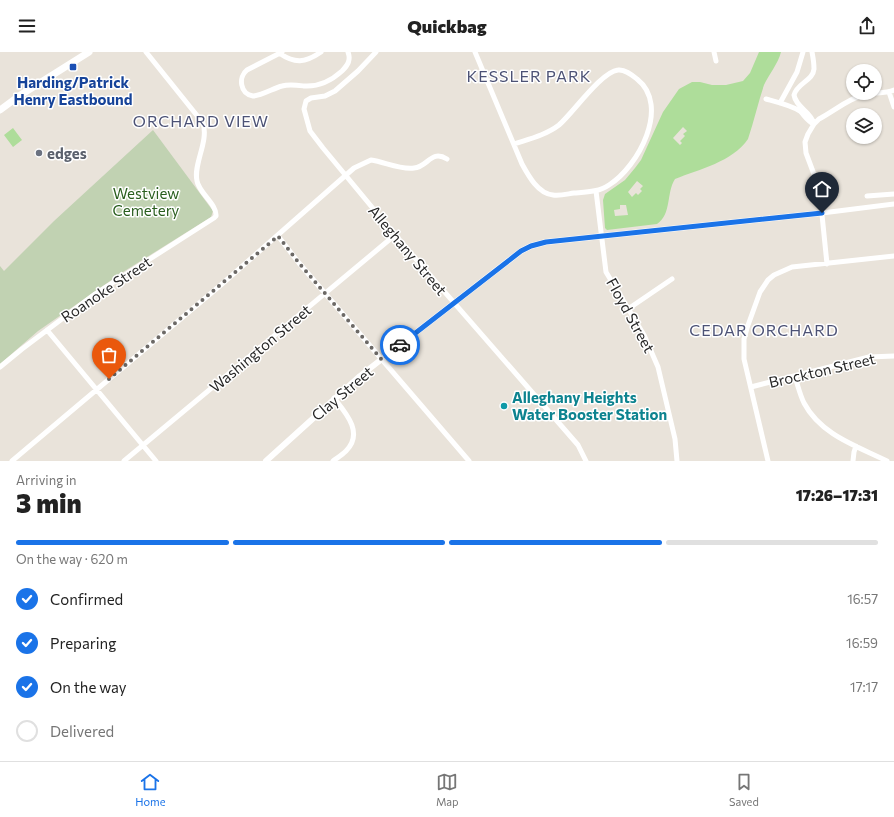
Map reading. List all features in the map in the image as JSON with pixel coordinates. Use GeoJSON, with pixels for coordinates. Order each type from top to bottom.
{"type":"FeatureCollection","features":[{"type":"Feature","properties":{"kind":"main road"},"geometry":{"type":"LineString","coordinates":[[0,110],[19,96],[89,52]]}},
{"type":"Feature","properties":{"kind":"street","name":"Roanoke Street"},"geometry":{"type":"LineString","coordinates":[[0,367],[96,294],[216,216],[215,210],[196,180],[204,133],[203,123],[146,52]]}},
{"type":"Feature","properties":{"kind":"street"},"geometry":{"type":"LineString","coordinates":[[322,52],[310,59],[302,61],[291,59],[280,53],[244,74],[241,82],[242,87],[250,95],[257,95],[284,86],[308,86],[325,83],[347,66],[350,60],[348,52]]}},
{"type":"Feature","properties":{"kind":"street","name":"Alleghany Street"},"geometry":{"type":"LineString","coordinates":[[376,52],[361,68],[335,91],[325,96],[311,98],[305,104],[306,116],[313,135],[453,303],[578,445],[586,461]]}},
{"type":"Feature","properties":{"kind":"street"},"geometry":{"type":"LineString","coordinates":[[476,52],[514,144],[525,169],[535,183],[545,193],[556,196],[596,191],[612,183],[628,167],[643,143],[650,123],[651,105],[648,93],[640,82],[627,72],[619,70],[608,73],[554,129],[514,144]]}},
{"type":"Feature","properties":{"kind":"street"},"geometry":{"type":"LineString","coordinates":[[714,52],[716,61]]}},
{"type":"Feature","properties":{"kind":"street"},"geometry":{"type":"LineString","coordinates":[[780,103],[797,72],[803,52]]}},
{"type":"Feature","properties":{"kind":"street"},"geometry":{"type":"LineString","coordinates":[[812,52],[813,72],[811,77],[798,86],[794,95],[797,103],[813,119],[814,124]]}},
{"type":"Feature","properties":{"kind":"street"},"geometry":{"type":"LineString","coordinates":[[827,264],[819,189],[806,153],[805,142],[808,134],[819,119],[856,97],[892,91],[894,107]]}},
{"type":"Feature","properties":{"kind":"street"},"geometry":{"type":"LineString","coordinates":[[766,99],[798,110],[807,121],[814,124]]}},
{"type":"Feature","properties":{"kind":"street"},"geometry":{"type":"LineString","coordinates":[[12,461],[278,236],[354,168],[371,160],[416,168],[436,155],[447,159]]}},
{"type":"Feature","properties":{"kind":"street","name":"Floyd Street"},"geometry":{"type":"LineString","coordinates":[[596,191],[606,272],[644,335],[658,367],[675,439],[677,461]]}},
{"type":"Feature","properties":{"kind":"street"},"geometry":{"type":"LineString","coordinates":[[867,196],[894,194]]}},
{"type":"Feature","properties":{"kind":"street","name":"Clay Street"},"geometry":{"type":"LineString","coordinates":[[266,461],[334,398],[521,251],[535,245],[546,242],[894,204]]}},
{"type":"Feature","properties":{"kind":"street","name":"Washington Street"},"geometry":{"type":"LineString","coordinates":[[124,461],[395,235]]}},
{"type":"Feature","properties":{"kind":"street"},"geometry":{"type":"LineString","coordinates":[[278,236],[469,461]]}},
{"type":"Feature","properties":{"kind":"street"},"geometry":{"type":"LineString","coordinates":[[768,461],[744,359],[744,340],[746,328],[764,285],[774,275],[792,267],[894,256]]}},
{"type":"Feature","properties":{"kind":"street"},"geometry":{"type":"LineString","coordinates":[[628,308],[672,279]]}},
{"type":"Feature","properties":{"kind":"street"},"geometry":{"type":"LineString","coordinates":[[47,330],[156,461]]}},
{"type":"Feature","properties":{"kind":"street","name":"Brockton Street"},"geometry":{"type":"LineString","coordinates":[[751,387],[869,357],[894,356]]}},
{"type":"Feature","properties":{"kind":"street"},"geometry":{"type":"LineString","coordinates":[[795,377],[804,404],[820,425],[832,434],[887,461]]}},
{"type":"Feature","properties":{"kind":"street"},"geometry":{"type":"LineString","coordinates":[[333,461],[350,446],[353,435],[350,419],[334,398]]}},
{"type":"Feature","properties":{"kind":"street"},"geometry":{"type":"LineString","coordinates":[[853,461],[856,446]]}},
{"type":"Feature","properties":{"kind":"green space"},"geometry":{"type":"Polygon","coordinates":[[[759,52],[781,52],[778,61],[764,85],[748,139],[741,147],[733,154],[715,164],[675,179],[670,191],[665,215],[657,224],[607,230],[605,228],[603,200],[605,194],[625,180],[641,160],[663,112],[679,89],[692,82],[712,85],[726,85],[743,81],[750,73],[759,52]],[[683,127],[673,138],[680,145],[682,143],[680,141],[685,136],[683,134],[687,131],[683,127]],[[637,181],[628,192],[632,197],[636,193],[638,195],[642,191],[640,189],[643,186],[637,181]],[[620,205],[620,209],[614,210],[615,216],[628,215],[626,205],[620,205]]]}},
{"type":"Feature","properties":{"kind":"green space"},"geometry":{"type":"Polygon","coordinates":[[[13,128],[22,140],[13,147],[4,135],[13,128]]]}},
{"type":"Feature","properties":{"kind":"green space","name":"Westview Cemetery"},"geometry":{"type":"Polygon","coordinates":[[[153,130],[213,211],[211,217],[123,272],[38,331],[0,364],[0,266],[4,271],[54,221],[153,130]]]}},
{"type":"Feature","properties":{"kind":"way so far"},"geometry":{"type":"LineString","coordinates":[[109,379],[278,236],[299,263],[310,274],[382,360],[400,345]]}},
{"type":"Feature","properties":{"kind":"place","name":"Harding/Patrick Henry Eastbound"},"geometry":{"type":"Point","coordinates":[73,67]}},
{"type":"Feature","properties":{"kind":"place","name":"edges"},"geometry":{"type":"Point","coordinates":[39,153]}},
{"type":"Feature","properties":{"kind":"place","name":"Alleghany Heights Water Booster Station"},"geometry":{"type":"Point","coordinates":[504,406]}},
{"type":"Feature","properties":{"kind":"district","name":"KESSLER PARK"},"geometry":{"type":"Point","coordinates":[529,75]}},
{"type":"Feature","properties":{"kind":"district","name":"ORCHARD VIEW"},"geometry":{"type":"Point","coordinates":[201,120]}},
{"type":"Feature","properties":{"kind":"district","name":"CEDAR ORCHARD"},"geometry":{"type":"Point","coordinates":[764,329]}},
{"type":"Feature","properties":{"kind":"route"},"geometry":{"type":"LineString","coordinates":[[400,345],[521,251],[531,246],[546,242],[822,213]]}}]}
